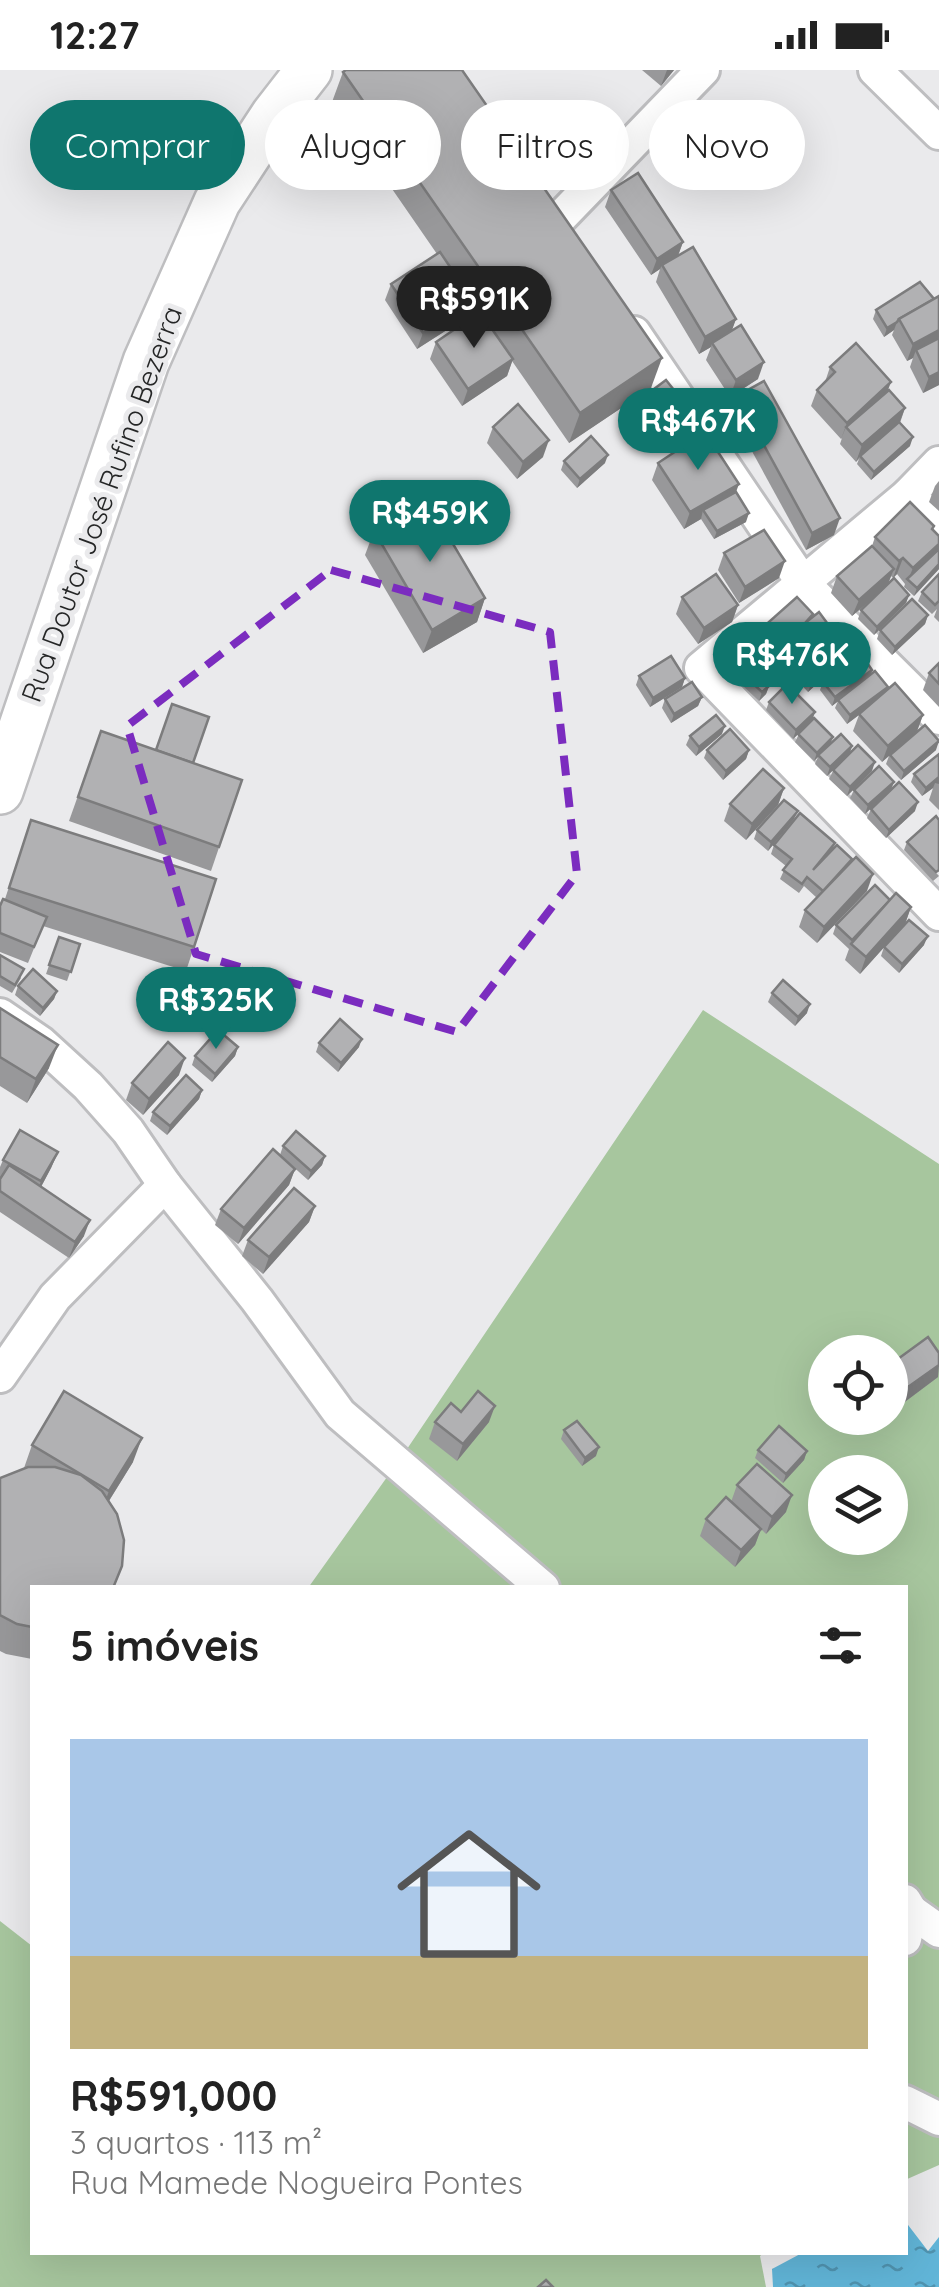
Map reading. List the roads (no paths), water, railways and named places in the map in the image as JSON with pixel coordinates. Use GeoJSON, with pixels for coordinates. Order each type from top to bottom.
{"type":"FeatureCollection","features":[{"type":"Feature","properties":{"kind":"main road","name":"Rua Doutor José Rufino Bezerra"},"geometry":{"type":"LineString","coordinates":[[0,790],[146,362],[217,202],[274,114],[308,70]]}},
{"type":"Feature","properties":{"kind":"street"},"geometry":{"type":"LineString","coordinates":[[558,220],[703,70]]}},
{"type":"Feature","properties":{"kind":"street"},"geometry":{"type":"LineString","coordinates":[[874,70],[939,133]]}},
{"type":"Feature","properties":{"kind":"street"},"geometry":{"type":"LineString","coordinates":[[537,190],[580,252]]}},
{"type":"Feature","properties":{"kind":"street"},"geometry":{"type":"LineString","coordinates":[[614,302],[803,583],[939,718]]}},
{"type":"Feature","properties":{"kind":"street"},"geometry":{"type":"LineString","coordinates":[[939,463],[908,495],[701,668],[939,914]]}},
{"type":"Feature","properties":{"kind":"street"},"geometry":{"type":"LineString","coordinates":[[908,495],[939,525]]}},
{"type":"Feature","properties":{"kind":"street"},"geometry":{"type":"LineString","coordinates":[[0,1015],[41,1044],[88,1086],[128,1131],[165,1186],[257,1300],[340,1414],[540,1585]]}},
{"type":"Feature","properties":{"kind":"street"},"geometry":{"type":"LineString","coordinates":[[0,1376],[55,1298],[165,1186]]}},
{"type":"Feature","properties":{"kind":"street"},"geometry":{"type":"LineString","coordinates":[[908,1917],[939,1931]]}},
{"type":"Feature","properties":{"kind":"street"},"geometry":{"type":"LineString","coordinates":[[908,2104],[939,2119]]}},
{"type":"Feature","properties":{"kind":"water"},"geometry":{"type":"Polygon","coordinates":[[[908,2225],[928,2251],[939,2237],[939,2287],[773,2287],[772,2269],[798,2255],[908,2255],[908,2225]]]}}]}
